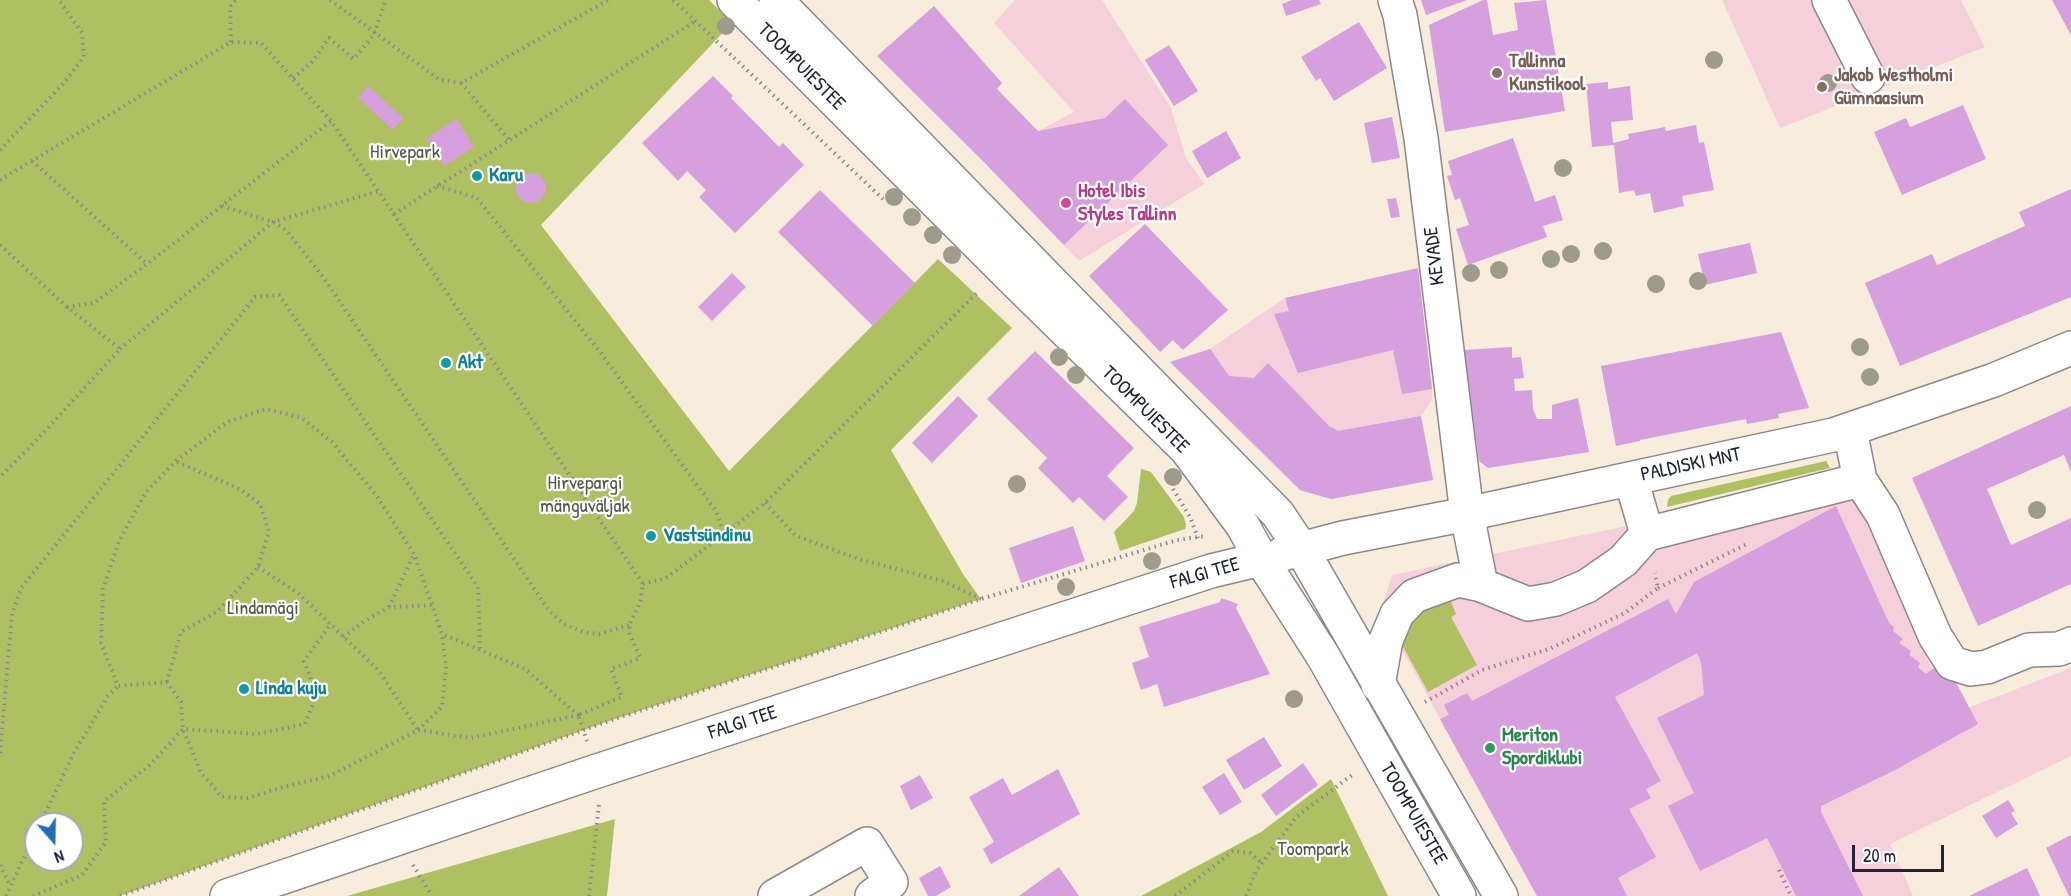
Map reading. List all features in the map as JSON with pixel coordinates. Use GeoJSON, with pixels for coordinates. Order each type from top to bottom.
{"type":"FeatureCollection","features":[{"type":"Feature","properties":{"kind":"main road","name":"TOOMPUIESTEE"},"geometry":{"type":"LineString","coordinates":[[776,0],[1278,514],[1302,550],[1501,896]]}},
{"type":"Feature","properties":{"kind":"main road","name":"KEVADE"},"geometry":{"type":"LineString","coordinates":[[1395,0],[1400,15],[1421,138],[1467,514],[1481,585]]}},
{"type":"Feature","properties":{"kind":"main road"},"geometry":{"type":"LineString","coordinates":[[1829,0],[1868,77]]}},
{"type":"Feature","properties":{"kind":"main road","name":"TOOMPUIESTEE"},"geometry":{"type":"LineString","coordinates":[[741,2],[1014,280],[1187,450],[1243,526],[1261,559],[1323,656],[1459,896]]}},
{"type":"Feature","properties":{"kind":"main road","name":"PALDISKI MNT"},"geometry":{"type":"LineString","coordinates":[[1302,550],[1343,538],[1467,514],[1850,430],[1994,380],[2071,348]]}},
{"type":"Feature","properties":{"kind":"main road"},"geometry":{"type":"LineString","coordinates":[[1850,430],[1860,480],[1883,515],[1935,636],[1952,663],[1971,669],[1987,667],[2029,650],[2059,649],[2071,644]]}},
{"type":"Feature","properties":{"kind":"main road"},"geometry":{"type":"LineString","coordinates":[[1631,479],[1647,534]]}},
{"type":"Feature","properties":{"kind":"main road"},"geometry":{"type":"LineString","coordinates":[[1378,685],[1386,640],[1397,614],[1414,596],[1458,580],[1481,585],[1528,604],[1556,599],[1587,586],[1623,561],[1647,534],[1860,480]]}},
{"type":"Feature","properties":{"kind":"main road","name":"FALGI TEE"},"geometry":{"type":"LineString","coordinates":[[227,896],[580,776],[1210,571],[1302,550]]}},
{"type":"Feature","properties":{"kind":"main road"},"geometry":{"type":"LineString","coordinates":[[775,896],[867,844],[891,882],[873,896]]}},
{"type":"Feature","properties":{"kind":"path"},"geometry":{"type":"LineString","coordinates":[[0,150],[62,85],[84,57],[82,33],[59,0]]}},
{"type":"Feature","properties":{"kind":"path"},"geometry":{"type":"LineString","coordinates":[[231,42],[230,7],[236,0]]}},
{"type":"Feature","properties":{"kind":"path"},"geometry":{"type":"LineString","coordinates":[[330,0],[440,80],[461,83],[608,0]]}},
{"type":"Feature","properties":{"kind":"path"},"geometry":{"type":"LineString","coordinates":[[293,78],[312,62],[329,38],[354,59],[374,34],[386,0]]}},
{"type":"Feature","properties":{"kind":"path"},"geometry":{"type":"LineString","coordinates":[[673,0],[886,201]]}},
{"type":"Feature","properties":{"kind":"path"},"geometry":{"type":"LineString","coordinates":[[394,214],[694,22]]}},
{"type":"Feature","properties":{"kind":"path"},"geometry":{"type":"LineString","coordinates":[[0,180],[231,42],[261,42],[331,121],[643,584],[640,603],[629,625],[630,634],[640,658],[611,669],[622,697],[598,707]]}},
{"type":"Feature","properties":{"kind":"path"},"geometry":{"type":"LineString","coordinates":[[461,83],[509,140]]}},
{"type":"Feature","properties":{"kind":"path"},"geometry":{"type":"LineString","coordinates":[[68,307],[94,303],[331,121]]}},
{"type":"Feature","properties":{"kind":"path"},"geometry":{"type":"LineString","coordinates":[[32,161],[147,264]]}},
{"type":"Feature","properties":{"kind":"path"},"geometry":{"type":"LineString","coordinates":[[437,186],[477,198],[600,352],[716,511],[724,534]]}},
{"type":"Feature","properties":{"kind":"path"},"geometry":{"type":"LineString","coordinates":[[0,477],[120,349],[273,222],[379,191]]}},
{"type":"Feature","properties":{"kind":"path"},"geometry":{"type":"LineString","coordinates":[[222,206],[273,222],[287,231],[323,277],[550,612],[564,624],[583,632],[599,634],[629,625]]}},
{"type":"Feature","properties":{"kind":"path"},"geometry":{"type":"LineString","coordinates":[[0,245],[68,307],[120,349]]}},
{"type":"Feature","properties":{"kind":"path"},"geometry":{"type":"LineString","coordinates":[[643,584],[666,578],[765,503],[980,290],[987,296]]}},
{"type":"Feature","properties":{"kind":"path"},"geometry":{"type":"LineString","coordinates":[[0,753],[12,614],[21,588],[255,297],[279,295],[478,587],[480,649]]}},
{"type":"Feature","properties":{"kind":"path"},"geometry":{"type":"LineString","coordinates":[[118,686],[101,643],[103,589],[119,541],[146,492],[176,461],[227,422],[266,409],[302,418],[332,442],[376,495],[414,554],[442,634],[446,667],[442,707],[418,730],[330,776],[248,798],[222,797],[201,773],[183,729],[181,702],[167,682]]}},
{"type":"Feature","properties":{"kind":"path"},"geometry":{"type":"LineString","coordinates":[[167,682],[181,632],[218,611],[258,567],[269,532],[260,504],[240,489],[176,461]]}},
{"type":"Feature","properties":{"kind":"path"},"geometry":{"type":"LineString","coordinates":[[1172,487],[1190,517],[1210,571]]}},
{"type":"Feature","properties":{"kind":"path"},"geometry":{"type":"LineString","coordinates":[[765,503],[796,536],[862,560],[943,580],[981,599]]}},
{"type":"Feature","properties":{"kind":"path"},"geometry":{"type":"LineString","coordinates":[[120,896],[609,721],[981,599],[1178,540],[1206,536]]}},
{"type":"Feature","properties":{"kind":"path"},"geometry":{"type":"LineString","coordinates":[[389,608],[414,554]]}},
{"type":"Feature","properties":{"kind":"path"},"geometry":{"type":"LineString","coordinates":[[258,567],[298,593],[380,671],[418,730],[471,738],[578,715],[525,669],[442,634]]}},
{"type":"Feature","properties":{"kind":"path"},"geometry":{"type":"LineString","coordinates":[[343,637],[365,621],[389,608],[432,605]]}},
{"type":"Feature","properties":{"kind":"path"},"geometry":{"type":"LineString","coordinates":[[183,729],[257,734],[305,724],[317,693],[304,661],[331,624]]}},
{"type":"Feature","properties":{"kind":"path"},"geometry":{"type":"LineString","coordinates":[[1421,704],[1482,670]]}},
{"type":"Feature","properties":{"kind":"path"},"geometry":{"type":"LineString","coordinates":[[46,812],[74,753],[108,696],[118,686],[167,682]]}},
{"type":"Feature","properties":{"kind":"path"},"geometry":{"type":"LineString","coordinates":[[33,896],[82,875],[106,842],[104,801],[150,765],[183,729]]}},
{"type":"Feature","properties":{"kind":"path"},"geometry":{"type":"LineString","coordinates":[[1246,896],[1256,871],[1296,817],[1352,775],[1347,765]]}},
{"type":"Feature","properties":{"kind":"path"},"geometry":{"type":"LineString","coordinates":[[1175,896],[1233,851],[1250,852],[1263,863]]}},
{"type":"Feature","properties":{"kind":"path"},"geometry":{"type":"LineString","coordinates":[[6,896],[24,856]]}},
{"type":"Feature","properties":{"kind":"path"},"geometry":{"type":"LineString","coordinates":[[0,865],[10,886]]}},
{"type":"Feature","properties":{"kind":"path"},"geometry":{"type":"LineString","coordinates":[[413,865],[432,896]]}},
{"type":"Feature","properties":{"kind":"path"},"geometry":{"type":"LineString","coordinates":[[1779,870],[1791,896]]}},
{"type":"Feature","properties":{"kind":"shaded area"},"geometry":{"type":"Polygon","coordinates":[[[1015,0],[1102,0],[1171,108],[1186,158],[1204,184],[1079,261],[983,161],[1074,112],[994,23],[1015,0]]]}},
{"type":"Feature","properties":{"kind":"shaded area","name":"Jakob Westholmi Gümnaasium"},"geometry":{"type":"Polygon","coordinates":[[[1722,0],[1961,0],[1985,47],[1780,128],[1722,0]]]}},
{"type":"Feature","properties":{"kind":"shaded area"},"geometry":{"type":"Polygon","coordinates":[[[1418,268],[1432,389],[1432,399],[1421,416],[1433,480],[1331,499],[1300,490],[1170,362],[1210,349],[1285,298],[1418,268]]]}},
{"type":"Feature","properties":{"kind":"shaded area"},"geometry":{"type":"Polygon","coordinates":[[[1847,478],[1952,714],[2071,668],[2071,756],[1890,844],[1913,896],[1537,896],[1381,611],[1392,575],[1823,485],[1847,478]]]}},
{"type":"Feature","properties":{"kind":"green space","name":"Hirvepark"},"geometry":{"type":"Polygon","coordinates":[[[0,0],[709,0],[732,23],[541,225],[729,471],[938,259],[1012,328],[891,450],[963,574],[981,599],[609,721],[120,896],[0,896],[0,0]]]}},
{"type":"Feature","properties":{"kind":"green space"},"geometry":{"type":"Polygon","coordinates":[[[1826,461],[1830,468],[1667,507],[1671,496],[1826,461]]]}},
{"type":"Feature","properties":{"kind":"green space"},"geometry":{"type":"Polygon","coordinates":[[[1141,469],[1151,472],[1184,517],[1185,529],[1120,551],[1114,532],[1134,511],[1141,469]]]}},
{"type":"Feature","properties":{"kind":"green space"},"geometry":{"type":"Polygon","coordinates":[[[1451,602],[1456,614],[1451,617],[1477,665],[1428,692],[1401,643],[1413,617],[1435,604],[1451,602]]]}},
{"type":"Feature","properties":{"kind":"green space","name":"Toompark"},"geometry":{"type":"Polygon","coordinates":[[[1331,779],[1388,896],[1141,896],[1261,832],[1331,779]]]}},
{"type":"Feature","properties":{"kind":"green space"},"geometry":{"type":"Polygon","coordinates":[[[615,819],[607,896],[347,896],[615,819]]]}},
{"type":"Feature","properties":{"kind":"building"},"geometry":{"type":"Polygon","coordinates":[[[1292,0],[1319,0],[1321,4],[1286,16],[1282,4],[1292,0]]]}},
{"type":"Feature","properties":{"kind":"building"},"geometry":{"type":"Polygon","coordinates":[[[1421,0],[1467,0],[1426,15],[1421,0]]]}},
{"type":"Feature","properties":{"kind":"building","name":"Tallinna Kunstikool"},"geometry":{"type":"Polygon","coordinates":[[[1487,0],[1493,35],[1518,30],[1514,3],[1546,0],[1565,111],[1445,132],[1429,25],[1487,0]]]}},
{"type":"Feature","properties":{"kind":"building"},"geometry":{"type":"Polygon","coordinates":[[[2052,0],[2071,0],[2071,35],[2052,0]]]}},
{"type":"Feature","properties":{"kind":"building"},"geometry":{"type":"Polygon","coordinates":[[[934,6],[1002,83],[997,89],[1038,131],[1105,118],[1125,99],[1168,145],[1064,245],[877,56],[934,6]]]}},
{"type":"Feature","properties":{"kind":"building"},"geometry":{"type":"Polygon","coordinates":[[[1359,22],[1387,68],[1334,101],[1320,78],[1316,81],[1301,57],[1359,22]]]}},
{"type":"Feature","properties":{"kind":"building"},"geometry":{"type":"Polygon","coordinates":[[[1169,45],[1198,91],[1174,106],[1145,60],[1169,45]]]}},
{"type":"Feature","properties":{"kind":"building"},"geometry":{"type":"Polygon","coordinates":[[[713,76],[779,147],[783,143],[804,165],[735,233],[699,197],[706,190],[687,171],[678,181],[642,143],[713,76]]]}},
{"type":"Feature","properties":{"kind":"building"},"geometry":{"type":"Polygon","coordinates":[[[1608,82],[1608,89],[1630,86],[1633,120],[1611,122],[1613,143],[1629,139],[1628,134],[1665,127],[1666,131],[1696,125],[1699,143],[1704,142],[1714,190],[1682,196],[1684,206],[1654,213],[1650,193],[1636,196],[1634,190],[1619,193],[1614,145],[1592,147],[1586,84],[1608,82]]]}},
{"type":"Feature","properties":{"kind":"building"},"geometry":{"type":"Polygon","coordinates":[[[368,86],[403,118],[393,130],[358,98],[368,86]]]}},
{"type":"Feature","properties":{"kind":"building"},"geometry":{"type":"Polygon","coordinates":[[[1963,105],[1986,159],[1902,195],[1874,132],[1906,118],[1910,127],[1963,105]]]}},
{"type":"Feature","properties":{"kind":"building"},"geometry":{"type":"Polygon","coordinates":[[[1392,117],[1400,158],[1372,163],[1364,123],[1392,117]]]}},
{"type":"Feature","properties":{"kind":"building"},"geometry":{"type":"Polygon","coordinates":[[[456,119],[474,147],[444,166],[426,139],[456,119]]]}},
{"type":"Feature","properties":{"kind":"building"},"geometry":{"type":"Polygon","coordinates":[[[1226,131],[1241,158],[1207,178],[1192,151],[1226,131]]]}},
{"type":"Feature","properties":{"kind":"building"},"geometry":{"type":"Polygon","coordinates":[[[1513,138],[1535,202],[1555,195],[1563,220],[1543,226],[1547,237],[1468,265],[1456,229],[1469,225],[1460,198],[1455,200],[1447,176],[1452,175],[1448,161],[1513,138]]]}},
{"type":"Feature","properties":{"kind":"building"},"geometry":{"type":"Polygon","coordinates":[[[531,173],[537,174],[545,182],[545,194],[537,202],[531,203],[525,202],[517,194],[516,188],[517,182],[525,174],[531,173]]]}},
{"type":"Feature","properties":{"kind":"building"},"geometry":{"type":"Polygon","coordinates":[[[2071,189],[2071,297],[1900,366],[1865,283],[1932,254],[1937,265],[2025,226],[2019,212],[2071,189]]]}},
{"type":"Feature","properties":{"kind":"building"},"geometry":{"type":"Polygon","coordinates":[[[820,190],[915,283],[873,326],[778,232],[820,190]]]}},
{"type":"Feature","properties":{"kind":"building"},"geometry":{"type":"Polygon","coordinates":[[[1396,198],[1400,217],[1391,218],[1387,199],[1396,198]]]}},
{"type":"Feature","properties":{"kind":"building"},"geometry":{"type":"Polygon","coordinates":[[[1145,224],[1228,310],[1183,350],[1173,340],[1160,352],[1089,276],[1145,224]]]}},
{"type":"Feature","properties":{"kind":"building"},"geometry":{"type":"Polygon","coordinates":[[[1750,243],[1757,273],[1705,285],[1698,254],[1750,243]]]}},
{"type":"Feature","properties":{"kind":"building"},"geometry":{"type":"Polygon","coordinates":[[[1418,268],[1432,389],[1402,394],[1393,350],[1298,373],[1274,314],[1289,311],[1285,298],[1418,268]]]}},
{"type":"Feature","properties":{"kind":"building"},"geometry":{"type":"Polygon","coordinates":[[[732,273],[746,287],[712,321],[698,307],[732,273]]]}},
{"type":"Feature","properties":{"kind":"building"},"geometry":{"type":"Polygon","coordinates":[[[1781,332],[1809,408],[1778,414],[1779,418],[1747,424],[1746,419],[1616,446],[1601,366],[1781,332]]]}},
{"type":"Feature","properties":{"kind":"building"},"geometry":{"type":"Polygon","coordinates":[[[1512,347],[1512,358],[1521,357],[1524,378],[1514,379],[1515,391],[1532,390],[1533,409],[1537,419],[1552,419],[1552,405],[1578,398],[1589,452],[1488,468],[1479,461],[1464,350],[1512,347]]]}},
{"type":"Feature","properties":{"kind":"building"},"geometry":{"type":"Polygon","coordinates":[[[1210,349],[1229,376],[1254,378],[1268,363],[1329,426],[1338,431],[1421,416],[1433,480],[1331,499],[1300,490],[1170,362],[1210,349]]]}},
{"type":"Feature","properties":{"kind":"building"},"geometry":{"type":"Polygon","coordinates":[[[1035,351],[1134,448],[1107,476],[1128,497],[1104,521],[1079,497],[1073,503],[1038,468],[1047,458],[987,399],[1035,351]]]}},
{"type":"Feature","properties":{"kind":"building"},"geometry":{"type":"Polygon","coordinates":[[[958,396],[978,416],[932,463],[912,443],[958,396]]]}},
{"type":"Feature","properties":{"kind":"building"},"geometry":{"type":"Polygon","coordinates":[[[2071,406],[2071,472],[2064,455],[1987,489],[2011,545],[2071,518],[2071,584],[1978,626],[1912,478],[2071,406]]]}},
{"type":"Feature","properties":{"kind":"building"},"geometry":{"type":"Polygon","coordinates":[[[1836,506],[1889,623],[1894,627],[1893,631],[1903,639],[1899,643],[1911,651],[1909,655],[1920,663],[1918,667],[1926,674],[1944,660],[1978,724],[1895,770],[1821,806],[1821,812],[1863,896],[1796,896],[1767,838],[1700,871],[1668,806],[1694,793],[1657,718],[1704,695],[1701,662],[1697,653],[1615,697],[1661,781],[1646,789],[1651,798],[1629,809],[1656,857],[1618,878],[1627,896],[1537,896],[1440,719],[1449,715],[1444,705],[1467,693],[1472,701],[1668,599],[1676,614],[1694,582],[1836,506]]]}},
{"type":"Feature","properties":{"kind":"building"},"geometry":{"type":"Polygon","coordinates":[[[1073,526],[1085,561],[1021,583],[1009,548],[1073,526]]]}},
{"type":"Feature","properties":{"kind":"building"},"geometry":{"type":"Polygon","coordinates":[[[1221,598],[1238,604],[1236,608],[1270,674],[1164,707],[1157,684],[1141,690],[1132,663],[1149,657],[1139,627],[1220,602],[1221,598]]]}},
{"type":"Feature","properties":{"kind":"building"},"geometry":{"type":"Polygon","coordinates":[[[1264,737],[1282,766],[1244,790],[1226,760],[1264,737]]]}},
{"type":"Feature","properties":{"kind":"building"},"geometry":{"type":"Polygon","coordinates":[[[1303,763],[1318,785],[1276,816],[1261,795],[1303,763]]]}},
{"type":"Feature","properties":{"kind":"building"},"geometry":{"type":"Polygon","coordinates":[[[1058,769],[1080,814],[991,864],[983,849],[994,842],[969,797],[1003,778],[1012,795],[1058,769]]]}},
{"type":"Feature","properties":{"kind":"building"},"geometry":{"type":"Polygon","coordinates":[[[1224,773],[1242,802],[1220,815],[1202,787],[1224,773]]]}},
{"type":"Feature","properties":{"kind":"building"},"geometry":{"type":"Polygon","coordinates":[[[920,775],[933,798],[911,810],[900,786],[920,775]]]}},
{"type":"Feature","properties":{"kind":"building"},"geometry":{"type":"Polygon","coordinates":[[[2008,800],[2015,811],[2011,813],[2018,824],[1996,838],[1982,816],[2008,800]]]}},
{"type":"Feature","properties":{"kind":"building"},"geometry":{"type":"Polygon","coordinates":[[[2071,835],[2071,896],[2069,896],[2046,848],[2071,835]]]}},
{"type":"Feature","properties":{"kind":"building"},"geometry":{"type":"Polygon","coordinates":[[[940,866],[951,887],[936,896],[928,896],[919,878],[940,866]]]}},
{"type":"Feature","properties":{"kind":"building"},"geometry":{"type":"Polygon","coordinates":[[[1059,867],[1079,896],[1019,896],[1059,867]]]}},
{"type":"Feature","properties":{"kind":"building"},"geometry":{"type":"Polygon","coordinates":[[[2027,868],[2040,896],[1969,896],[2027,868]]]}},
{"type":"Feature","properties":{"kind":"place","name":"Tallinna Kunstikool"},"geometry":{"type":"Point","coordinates":[1497,73]}},
{"type":"Feature","properties":{"kind":"place","name":"Jakob Westholmi Gümnaasium"},"geometry":{"type":"Point","coordinates":[1822,87]}},
{"type":"Feature","properties":{"kind":"place","name":"Karu"},"geometry":{"type":"Point","coordinates":[477,176]}},
{"type":"Feature","properties":{"kind":"place","name":"Hotel Ibis Styles Tallinn"},"geometry":{"type":"Point","coordinates":[1066,203]}},
{"type":"Feature","properties":{"kind":"place","name":"Akt"},"geometry":{"type":"Point","coordinates":[446,363]}},
{"type":"Feature","properties":{"kind":"place","name":"Vastsündinu"},"geometry":{"type":"Point","coordinates":[651,536]}},
{"type":"Feature","properties":{"kind":"place","name":"Linda kuju"},"geometry":{"type":"Point","coordinates":[244,689]}},
{"type":"Feature","properties":{"kind":"place","name":"Meriton Spordiklubi"},"geometry":{"type":"Point","coordinates":[1490,748]}},
{"type":"Feature","properties":{"kind":"park label","name":"Hirvepargi mänguväljak"},"geometry":{"type":"Point","coordinates":[585,496]}},
{"type":"Feature","properties":{"kind":"park label","name":"Lindamägi"},"geometry":{"type":"Point","coordinates":[263,609]}}]}
